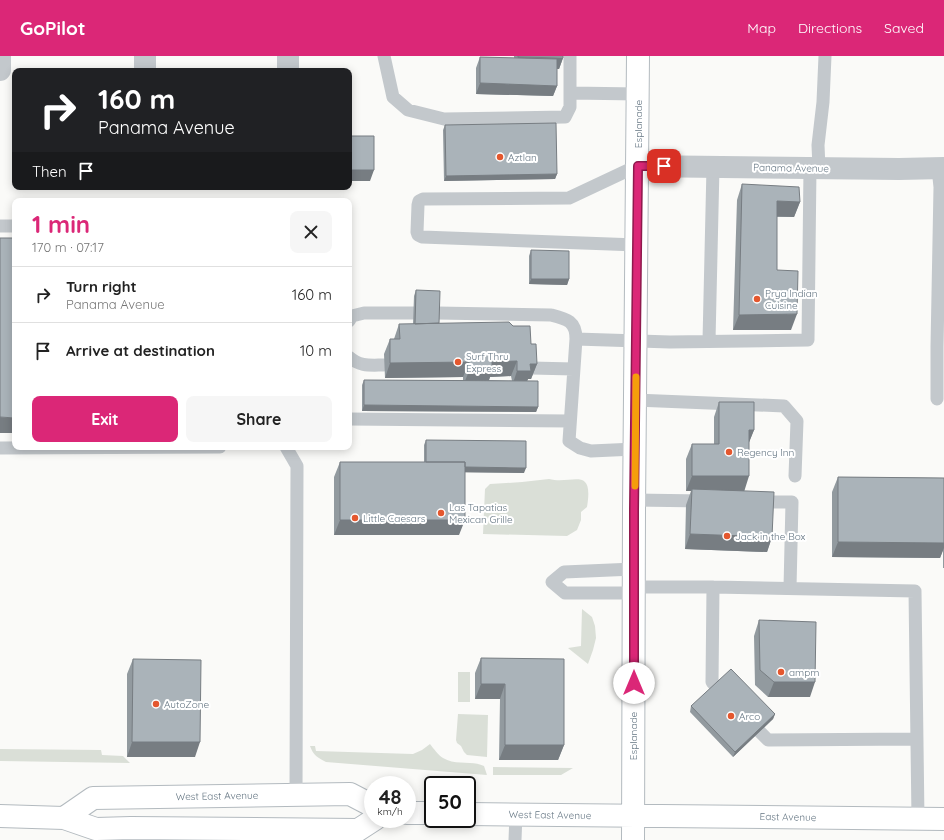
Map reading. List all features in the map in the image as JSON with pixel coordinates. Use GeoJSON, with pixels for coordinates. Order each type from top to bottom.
{"type":"FeatureCollection","features":[{"type":"Feature","properties":{"kind":"main road","name":"Esplanade"},"geometry":{"type":"LineString","coordinates":[[633,840],[638,56]]}},
{"type":"Feature","properties":{"kind":"main road","name":"West East Avenue"},"geometry":{"type":"LineString","coordinates":[[64,818],[93,798],[350,794],[364,801]]}},
{"type":"Feature","properties":{"kind":"main road","name":"West East Avenue"},"geometry":{"type":"LineString","coordinates":[[476,814],[633,815]]}},
{"type":"Feature","properties":{"kind":"main road","name":"East Avenue"},"geometry":{"type":"LineString","coordinates":[[633,815],[944,819]]}},
{"type":"Feature","properties":{"kind":"main road"},"geometry":{"type":"LineString","coordinates":[[0,816],[64,818],[96,829],[132,834],[363,830]]}},
{"type":"Feature","properties":{"kind":"street"},"geometry":{"type":"LineString","coordinates":[[0,56],[0,70]]}},
{"type":"Feature","properties":{"kind":"street"},"geometry":{"type":"LineString","coordinates":[[145,56],[145,68]]}},
{"type":"Feature","properties":{"kind":"street"},"geometry":{"type":"LineString","coordinates":[[288,56],[288,68]]}},
{"type":"Feature","properties":{"kind":"street","name":"Panama Avenue"},"geometry":{"type":"LineString","coordinates":[[638,166],[899,169],[941,168]]}},
{"type":"Feature","properties":{"kind":"lane"},"geometry":{"type":"LineString","coordinates":[[384,56],[393,97],[408,110],[444,119],[565,118],[570,107],[570,56]]}},
{"type":"Feature","properties":{"kind":"lane"},"geometry":{"type":"LineString","coordinates":[[576,339],[709,341],[808,340],[814,168],[823,102],[825,56]]}},
{"type":"Feature","properties":{"kind":"lane"},"geometry":{"type":"LineString","coordinates":[[570,93],[638,94]]}},
{"type":"Feature","properties":{"kind":"lane"},"geometry":{"type":"LineString","coordinates":[[637,245],[422,237],[418,235],[417,232],[418,205],[420,201],[424,199],[570,198],[638,166]]}},
{"type":"Feature","properties":{"kind":"lane"},"geometry":{"type":"LineString","coordinates":[[709,341],[713,167]]}},
{"type":"Feature","properties":{"kind":"lane"},"geometry":{"type":"LineString","coordinates":[[937,399],[941,168]]}},
{"type":"Feature","properties":{"kind":"lane"},"geometry":{"type":"LineString","coordinates":[[0,226],[12,226]]}},
{"type":"Feature","properties":{"kind":"lane"},"geometry":{"type":"LineString","coordinates":[[352,316],[364,313],[414,313]]}},
{"type":"Feature","properties":{"kind":"lane"},"geometry":{"type":"LineString","coordinates":[[437,313],[551,316],[565,318],[574,327],[576,333],[569,441],[580,448],[591,451],[635,449]]}},
{"type":"Feature","properties":{"kind":"lane"},"geometry":{"type":"LineString","coordinates":[[352,359],[361,364],[384,365]]}},
{"type":"Feature","properties":{"kind":"lane"},"geometry":{"type":"LineString","coordinates":[[531,368],[574,369]]}},
{"type":"Feature","properties":{"kind":"lane"},"geometry":{"type":"LineString","coordinates":[[635,400],[784,406],[797,421],[795,476]]}},
{"type":"Feature","properties":{"kind":"lane"},"geometry":{"type":"LineString","coordinates":[[352,419],[570,421]]}},
{"type":"Feature","properties":{"kind":"lane"},"geometry":{"type":"LineString","coordinates":[[0,448],[12,448]]}},
{"type":"Feature","properties":{"kind":"lane"},"geometry":{"type":"LineString","coordinates":[[288,450],[297,466],[296,796]]}},
{"type":"Feature","properties":{"kind":"lane"},"geometry":{"type":"LineString","coordinates":[[634,500],[714,501]]}},
{"type":"Feature","properties":{"kind":"lane"},"geometry":{"type":"LineString","coordinates":[[745,502],[792,502],[790,588]]}},
{"type":"Feature","properties":{"kind":"lane"},"geometry":{"type":"LineString","coordinates":[[634,583],[565,593],[552,582],[564,572],[634,583],[713,587],[915,591],[918,819]]}},
{"type":"Feature","properties":{"kind":"lane"},"geometry":{"type":"LineString","coordinates":[[713,587],[712,682],[732,703]]}},
{"type":"Feature","properties":{"kind":"lane"},"geometry":{"type":"LineString","coordinates":[[742,714],[768,740],[917,739]]}},
{"type":"Feature","properties":{"kind":"lane"},"geometry":{"type":"LineString","coordinates":[[515,840],[516,814]]}},
{"type":"Feature","properties":{"kind":"shaded area"},"geometry":{"type":"Polygon","coordinates":[[[549,479],[579,480],[584,481],[587,486],[587,507],[581,512],[581,520],[577,530],[567,536],[483,534],[485,489],[490,484],[549,479]]]}},
{"type":"Feature","properties":{"kind":"shaded area"},"geometry":{"type":"Polygon","coordinates":[[[582,609],[592,617],[595,626],[596,638],[588,664],[568,648],[581,646],[582,609]]]}},
{"type":"Feature","properties":{"kind":"shaded area"},"geometry":{"type":"Polygon","coordinates":[[[458,672],[470,672],[470,702],[458,702],[458,672]]]}},
{"type":"Feature","properties":{"kind":"shaded area"},"geometry":{"type":"Polygon","coordinates":[[[458,714],[488,715],[487,757],[467,755],[457,743],[458,714]]]}},
{"type":"Feature","properties":{"kind":"shaded area"},"geometry":{"type":"Polygon","coordinates":[[[430,744],[443,758],[453,762],[474,763],[484,766],[487,775],[326,762],[316,756],[310,746],[315,746],[316,751],[413,754],[430,744]]]}},
{"type":"Feature","properties":{"kind":"shaded area"},"geometry":{"type":"Polygon","coordinates":[[[0,749],[101,750],[102,755],[123,756],[130,763],[0,761],[0,749]]]}},
{"type":"Feature","properties":{"kind":"shaded area"},"geometry":{"type":"Polygon","coordinates":[[[493,767],[573,768],[561,775],[493,775],[493,767]]]}},
{"type":"Feature","properties":{"kind":"building"},"geometry":{"type":"Polygon","coordinates":[[[563,56],[563,58],[518,57],[563,56]]]}},
{"type":"Feature","properties":{"kind":"building"},"geometry":{"type":"Polygon","coordinates":[[[480,57],[557,59],[557,86],[480,83],[480,57]]]}},
{"type":"Feature","properties":{"kind":"building"},"geometry":{"type":"Polygon","coordinates":[[[556,123],[557,174],[446,176],[445,125],[556,123]]]}},
{"type":"Feature","properties":{"kind":"building"},"geometry":{"type":"Polygon","coordinates":[[[352,136],[374,136],[374,170],[352,170],[352,136]]]}},
{"type":"Feature","properties":{"kind":"building"},"geometry":{"type":"Polygon","coordinates":[[[742,184],[799,187],[800,202],[777,201],[777,270],[798,271],[797,314],[739,315],[742,184]]]}},
{"type":"Feature","properties":{"kind":"building"},"geometry":{"type":"Polygon","coordinates":[[[0,238],[12,238],[12,418],[0,417],[0,238]]]}},
{"type":"Feature","properties":{"kind":"building"},"geometry":{"type":"Polygon","coordinates":[[[531,250],[569,251],[569,279],[531,279],[531,250]]]}},
{"type":"Feature","properties":{"kind":"building"},"geometry":{"type":"Polygon","coordinates":[[[416,290],[440,291],[439,323],[415,324],[416,290]]]}},
{"type":"Feature","properties":{"kind":"building","name":"Surf Thru Express"},"geometry":{"type":"Polygon","coordinates":[[[509,322],[513,326],[530,326],[531,344],[536,344],[537,364],[530,364],[531,371],[517,371],[517,361],[492,362],[492,371],[469,371],[469,362],[390,363],[390,339],[400,339],[399,324],[509,322]]]}},
{"type":"Feature","properties":{"kind":"building"},"geometry":{"type":"Polygon","coordinates":[[[364,380],[538,381],[538,407],[364,405],[364,380]]]}},
{"type":"Feature","properties":{"kind":"building","name":"Regency Inn"},"geometry":{"type":"Polygon","coordinates":[[[719,402],[754,402],[754,430],[749,430],[749,476],[692,476],[692,444],[719,444],[719,402]]]}},
{"type":"Feature","properties":{"kind":"building"},"geometry":{"type":"Polygon","coordinates":[[[426,440],[526,441],[526,468],[465,467],[465,462],[426,462],[426,440]]]}},
{"type":"Feature","properties":{"kind":"building"},"geometry":{"type":"Polygon","coordinates":[[[340,462],[465,462],[465,520],[340,520],[340,462]]]}},
{"type":"Feature","properties":{"kind":"building"},"geometry":{"type":"Polygon","coordinates":[[[838,477],[944,478],[944,543],[838,542],[838,477]]]}},
{"type":"Feature","properties":{"kind":"building"},"geometry":{"type":"Polygon","coordinates":[[[692,489],[774,492],[772,537],[690,534],[692,489]]]}},
{"type":"Feature","properties":{"kind":"building"},"geometry":{"type":"Polygon","coordinates":[[[759,620],[816,622],[815,682],[774,682],[760,670],[759,620]]]}},
{"type":"Feature","properties":{"kind":"building"},"geometry":{"type":"Polygon","coordinates":[[[481,658],[564,659],[564,745],[505,745],[505,684],[481,684],[481,658]]]}},
{"type":"Feature","properties":{"kind":"building"},"geometry":{"type":"Polygon","coordinates":[[[133,659],[201,660],[200,742],[132,742],[133,659]]]}},
{"type":"Feature","properties":{"kind":"building"},"geometry":{"type":"Polygon","coordinates":[[[731,669],[775,714],[735,752],[691,706],[731,669]]]}},
{"type":"Feature","properties":{"kind":"slow traffic"},"geometry":{"type":"LineString","coordinates":[[635,486],[636,377]]}},
{"type":"Feature","properties":{"kind":"place","name":"Aztlan"},"geometry":{"type":"Point","coordinates":[500,157]}},
{"type":"Feature","properties":{"kind":"place","name":"Prya Indian Cuisine"},"geometry":{"type":"Point","coordinates":[757,299]}},
{"type":"Feature","properties":{"kind":"place","name":"Surf Thru Express"},"geometry":{"type":"Point","coordinates":[458,362]}},
{"type":"Feature","properties":{"kind":"place","name":"Regency Inn"},"geometry":{"type":"Point","coordinates":[729,452]}},
{"type":"Feature","properties":{"kind":"place","name":"Las Tapatias Mexican Grille"},"geometry":{"type":"Point","coordinates":[441,513]}},
{"type":"Feature","properties":{"kind":"place","name":"Little Caesars"},"geometry":{"type":"Point","coordinates":[355,518]}},
{"type":"Feature","properties":{"kind":"place","name":"Jack in the Box"},"geometry":{"type":"Point","coordinates":[727,536]}},
{"type":"Feature","properties":{"kind":"place","name":"ampm"},"geometry":{"type":"Point","coordinates":[781,672]}},
{"type":"Feature","properties":{"kind":"place","name":"AutoZone"},"geometry":{"type":"Point","coordinates":[156,704]}},
{"type":"Feature","properties":{"kind":"place","name":"Arco"},"geometry":{"type":"Point","coordinates":[731,716]}},
{"type":"Feature","properties":{"kind":"route"},"geometry":{"type":"LineString","coordinates":[[634,683],[634,510],[638,166],[664,166]]}}]}
